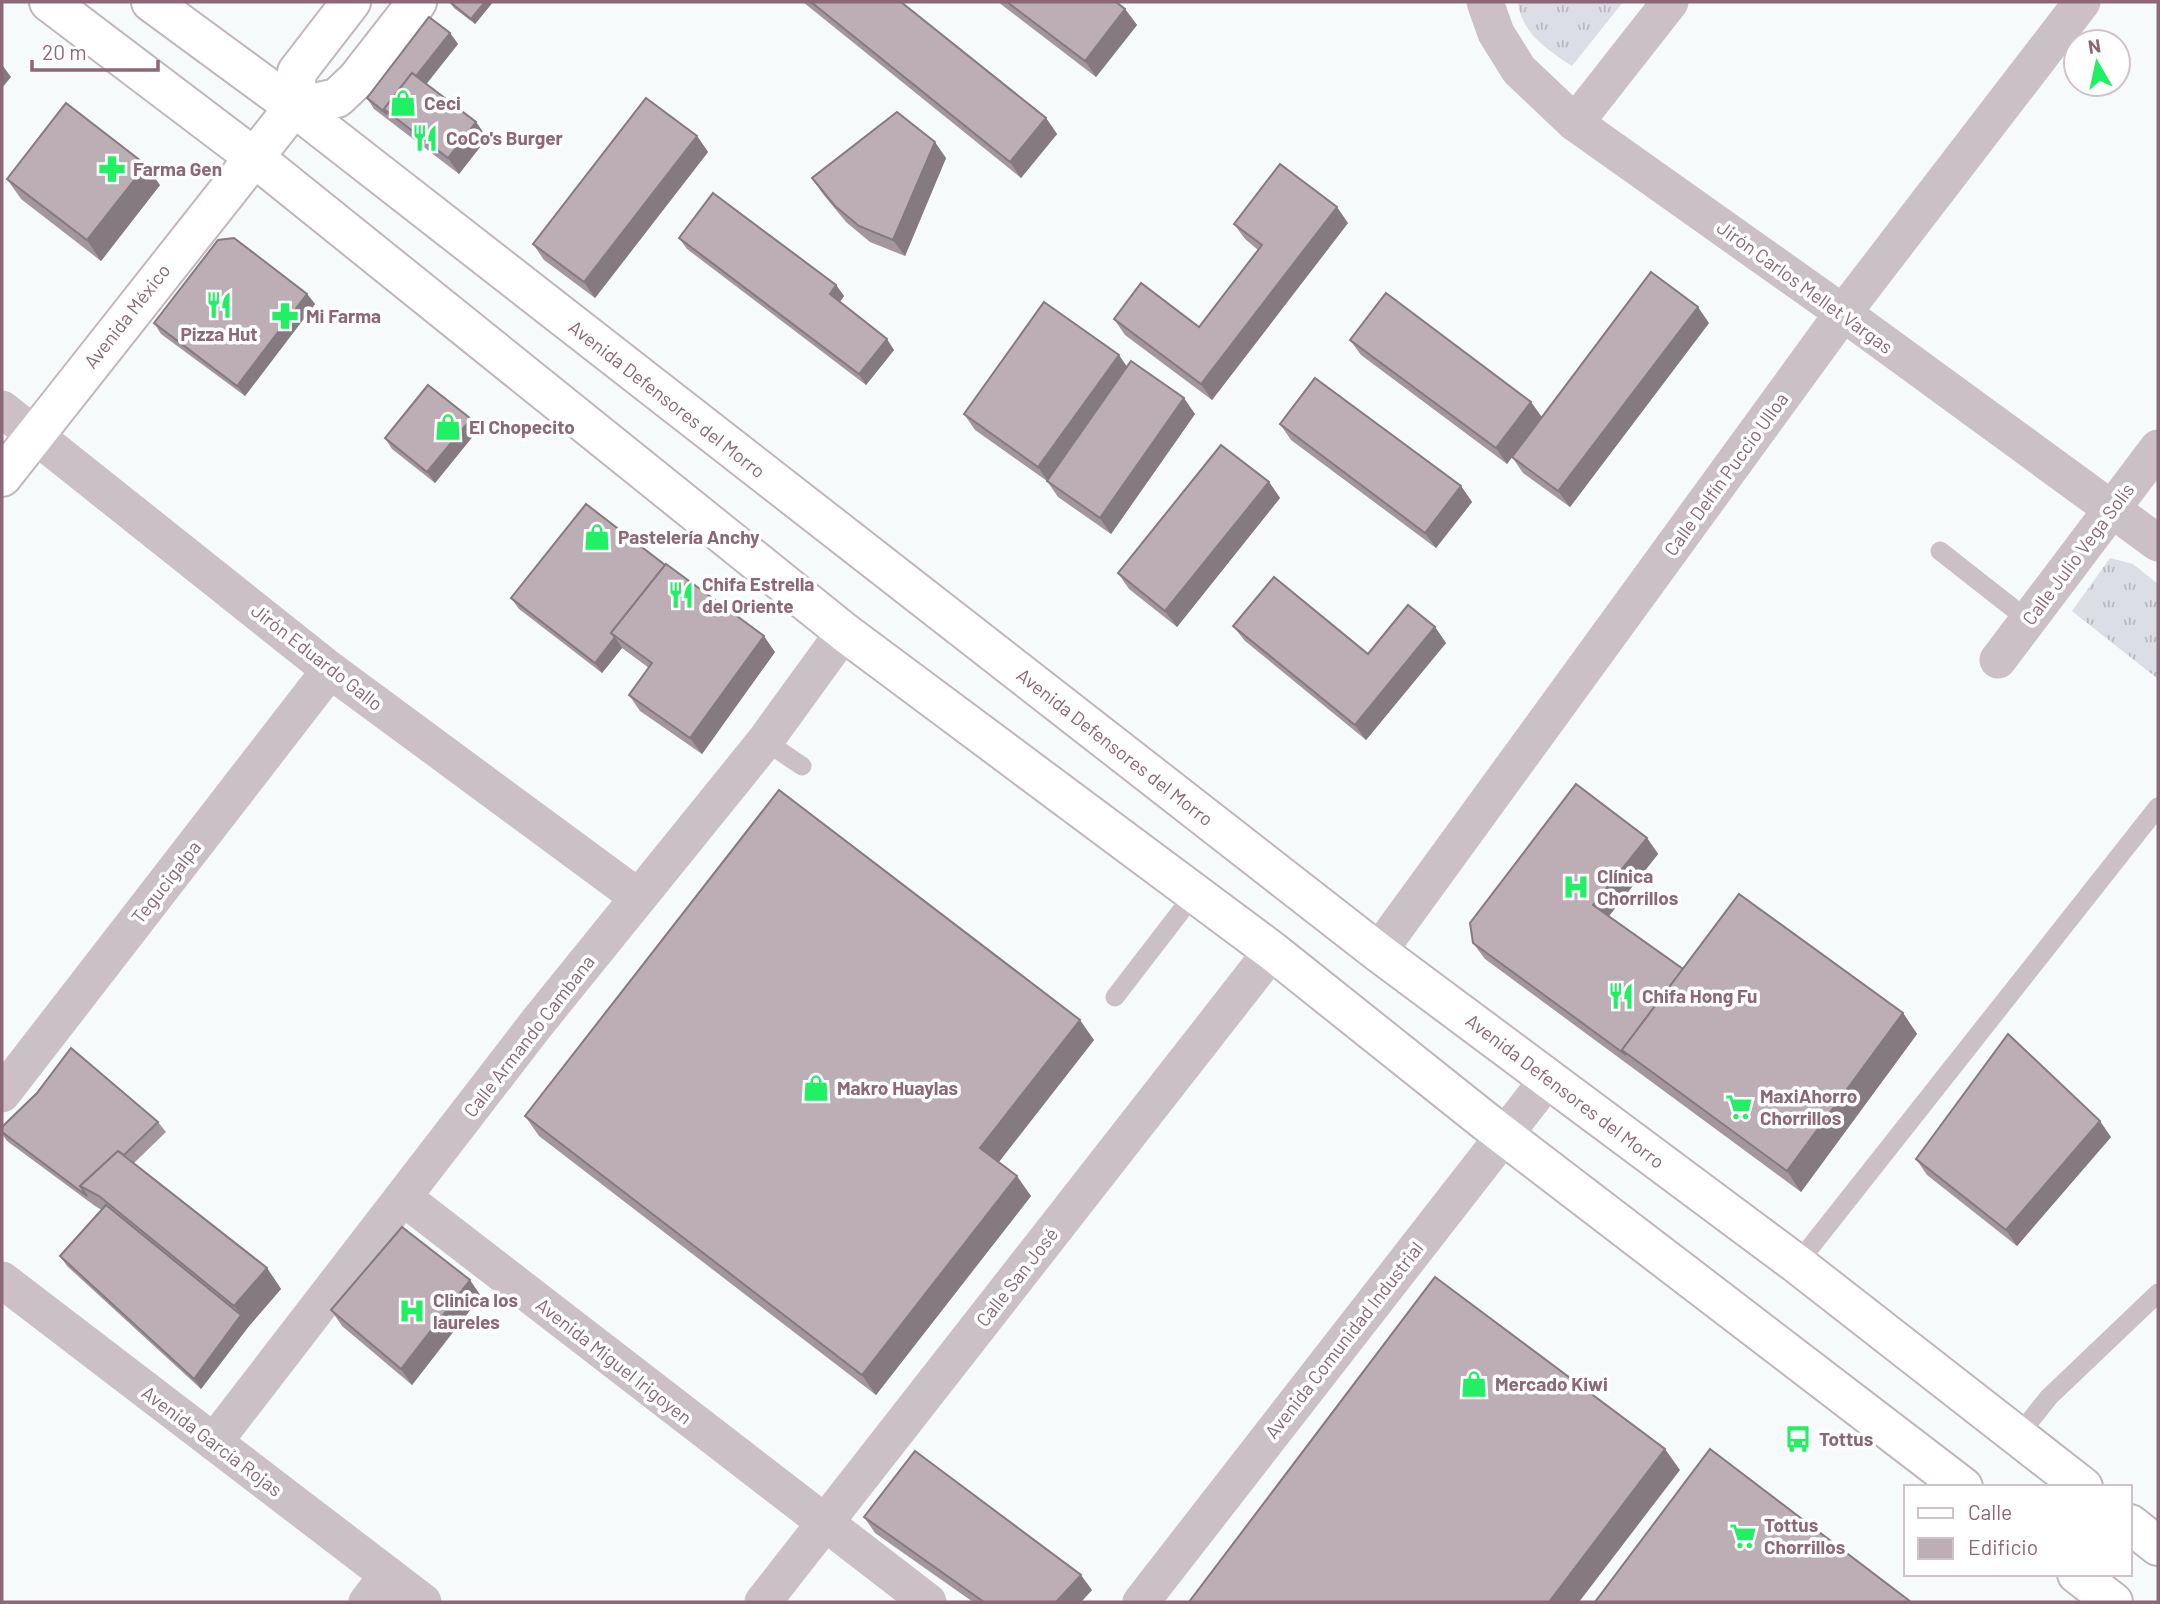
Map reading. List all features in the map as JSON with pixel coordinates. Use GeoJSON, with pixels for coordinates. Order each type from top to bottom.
{"type":"FeatureCollection","features":[{"type":"Feature","properties":{"kind":"main road"},"geometry":{"type":"LineString","coordinates":[[49,2],[256,158],[844,632],[1272,951],[1504,1135],[1960,1485]]}},
{"type":"Feature","properties":{"kind":"main road","name":"Avenida Defensores del Morro"},"geometry":{"type":"LineString","coordinates":[[151,2],[294,107],[1378,952],[1797,1264],[2080,1485]]}},
{"type":"Feature","properties":{"kind":"main road"},"geometry":{"type":"LineString","coordinates":[[351,2],[297,72],[294,107],[337,98],[357,79],[417,2]]}},
{"type":"Feature","properties":{"kind":"main road","name":"Avenida México"},"geometry":{"type":"LineString","coordinates":[[2,477],[198,225],[256,158],[294,107]]}},
{"type":"Feature","properties":{"kind":"main road"},"geometry":{"type":"LineString","coordinates":[[2132,1526],[2158,1546]]}},
{"type":"Feature","properties":{"kind":"main road"},"geometry":{"type":"LineString","coordinates":[[2080,1576],[2113,1602]]}},
{"type":"Feature","properties":{"kind":"street","name":"Jirón Carlos Mellet Vargas"},"geometry":{"type":"LineString","coordinates":[[1485,2],[1496,33],[1519,70],[1574,123],[1843,313],[2158,543]]}},
{"type":"Feature","properties":{"kind":"street"},"geometry":{"type":"LineString","coordinates":[[1574,123],[1670,2]]}},
{"type":"Feature","properties":{"kind":"street","name":"Calle Delfín Puccio Ulloa"},"geometry":{"type":"LineString","coordinates":[[1378,952],[1843,313],[2081,2]]}},
{"type":"Feature","properties":{"kind":"street","name":"Jirón Eduardo Gallo"},"geometry":{"type":"LineString","coordinates":[[2,409],[330,670],[638,897]]}},
{"type":"Feature","properties":{"kind":"street","name":"Calle Julio Vega Solís"},"geometry":{"type":"LineString","coordinates":[[1998,660],[2158,448]]}},
{"type":"Feature","properties":{"kind":"street","name":"Calle Armando Cambana"},"geometry":{"type":"LineString","coordinates":[[214,1442],[537,1023],[765,741],[844,632]]}},
{"type":"Feature","properties":{"kind":"street","name":"Tegucigalpa"},"geometry":{"type":"LineString","coordinates":[[2,1094],[330,670]]}},
{"type":"Feature","properties":{"kind":"street","name":"Calle San José"},"geometry":{"type":"LineString","coordinates":[[763,1602],[1272,951]]}},
{"type":"Feature","properties":{"kind":"street","name":"Avenida Comunidad Industrial"},"geometry":{"type":"LineString","coordinates":[[1141,1602],[1548,1079]]}},
{"type":"Feature","properties":{"kind":"street","name":"Avenida Miguel Irigoyen"},"geometry":{"type":"LineString","coordinates":[[404,1198],[928,1602]]}},
{"type":"Feature","properties":{"kind":"street","name":"Avenida García Rojas"},"geometry":{"type":"LineString","coordinates":[[2,1280],[214,1442],[377,1589],[423,1602]]}},
{"type":"Feature","properties":{"kind":"lane"},"geometry":{"type":"LineString","coordinates":[[1940,551],[2028,620]]}},
{"type":"Feature","properties":{"kind":"lane"},"geometry":{"type":"LineString","coordinates":[[765,741],[802,766]]}},
{"type":"Feature","properties":{"kind":"lane"},"geometry":{"type":"LineString","coordinates":[[1797,1264],[2158,807]]}},
{"type":"Feature","properties":{"kind":"lane"},"geometry":{"type":"LineString","coordinates":[[1115,997],[1195,893]]}},
{"type":"Feature","properties":{"kind":"lane"},"geometry":{"type":"LineString","coordinates":[[2018,1436],[2049,1397],[2158,1293]]}},
{"type":"Feature","properties":{"kind":"green space"},"geometry":{"type":"Polygon","coordinates":[[[1518,2],[1623,2],[1572,66],[1545,47],[1530,32],[1520,13],[1518,2]]]}},
{"type":"Feature","properties":{"kind":"green space"},"geometry":{"type":"Polygon","coordinates":[[[2110,558],[2133,564],[2158,584],[2158,679],[2072,611],[2110,558]]]}},
{"type":"Feature","properties":{"kind":"building"},"geometry":{"type":"Polygon","coordinates":[[[450,2],[485,2],[471,19],[450,2]]]}},
{"type":"Feature","properties":{"kind":"building"},"geometry":{"type":"Polygon","coordinates":[[[811,2],[901,2],[1046,118],[1010,162],[811,2]]]}},
{"type":"Feature","properties":{"kind":"building"},"geometry":{"type":"Polygon","coordinates":[[[1007,2],[1116,2],[1125,9],[1085,61],[1007,2]]]}},
{"type":"Feature","properties":{"kind":"building"},"geometry":{"type":"Polygon","coordinates":[[[429,17],[450,33],[416,76],[412,73],[384,109],[387,114],[367,98],[429,17]]]}},
{"type":"Feature","properties":{"kind":"building"},"geometry":{"type":"Polygon","coordinates":[[[412,73],[476,122],[448,158],[384,109],[412,73]]]}},
{"type":"Feature","properties":{"kind":"building"},"geometry":{"type":"Polygon","coordinates":[[[646,98],[697,136],[584,282],[533,244],[646,98]]]}},
{"type":"Feature","properties":{"kind":"building"},"geometry":{"type":"Polygon","coordinates":[[[66,103],[146,165],[87,240],[7,179],[66,103]]]}},
{"type":"Feature","properties":{"kind":"building"},"geometry":{"type":"Polygon","coordinates":[[[897,112],[935,142],[893,240],[859,226],[835,206],[812,178],[897,112]]]}},
{"type":"Feature","properties":{"kind":"building"},"geometry":{"type":"Polygon","coordinates":[[[1280,164],[1337,207],[1201,384],[1114,319],[1141,283],[1199,327],[1262,245],[1234,224],[1280,164]]]}},
{"type":"Feature","properties":{"kind":"building"},"geometry":{"type":"Polygon","coordinates":[[[713,193],[836,285],[830,294],[887,339],[859,374],[679,238],[713,193]]]}},
{"type":"Feature","properties":{"kind":"building"},"geometry":{"type":"Polygon","coordinates":[[[234,238],[307,294],[237,386],[154,323],[218,240],[234,238]]]}},
{"type":"Feature","properties":{"kind":"building"},"geometry":{"type":"Polygon","coordinates":[[[1651,272],[1698,307],[1558,491],[1512,457],[1651,272]]]}},
{"type":"Feature","properties":{"kind":"building"},"geometry":{"type":"Polygon","coordinates":[[[1386,293],[1531,402],[1496,448],[1350,340],[1386,293]]]}},
{"type":"Feature","properties":{"kind":"building"},"geometry":{"type":"Polygon","coordinates":[[[1044,302],[1119,355],[1038,467],[964,414],[1044,302]]]}},
{"type":"Feature","properties":{"kind":"building"},"geometry":{"type":"Polygon","coordinates":[[[1131,361],[1184,398],[1100,518],[1047,481],[1131,361]]]}},
{"type":"Feature","properties":{"kind":"building"},"geometry":{"type":"Polygon","coordinates":[[[1315,378],[1461,486],[1425,533],[1280,424],[1315,378]]]}},
{"type":"Feature","properties":{"kind":"building"},"geometry":{"type":"Polygon","coordinates":[[[428,385],[471,419],[427,472],[385,438],[428,385]]]}},
{"type":"Feature","properties":{"kind":"building"},"geometry":{"type":"Polygon","coordinates":[[[1221,445],[1269,482],[1165,611],[1118,573],[1221,445]]]}},
{"type":"Feature","properties":{"kind":"building"},"geometry":{"type":"Polygon","coordinates":[[[586,504],[665,565],[611,633],[615,637],[595,663],[511,598],[586,504]]]}},
{"type":"Feature","properties":{"kind":"building"},"geometry":{"type":"Polygon","coordinates":[[[666,564],[764,636],[690,738],[629,695],[652,663],[611,633],[666,564]]]}},
{"type":"Feature","properties":{"kind":"building"},"geometry":{"type":"Polygon","coordinates":[[[1274,577],[1368,654],[1408,605],[1435,627],[1355,725],[1233,626],[1274,577]]]}},
{"type":"Feature","properties":{"kind":"building"},"geometry":{"type":"Polygon","coordinates":[[[1576,784],[1647,838],[1593,905],[1683,969],[1622,1050],[1626,1055],[1473,943],[1470,923],[1576,784]]]}},
{"type":"Feature","properties":{"kind":"building","name":"Makro Huaylas"},"geometry":{"type":"Polygon","coordinates":[[[779,790],[1080,1020],[980,1148],[1017,1176],[862,1375],[525,1116],[779,790]]]}},
{"type":"Feature","properties":{"kind":"building"},"geometry":{"type":"Polygon","coordinates":[[[1739,894],[1903,1013],[1787,1171],[1622,1050],[1739,894]]]}},
{"type":"Feature","properties":{"kind":"building"},"geometry":{"type":"Polygon","coordinates":[[[2008,1034],[2100,1121],[2006,1230],[1916,1159],[2008,1034]]]}},
{"type":"Feature","properties":{"kind":"building"},"geometry":{"type":"Polygon","coordinates":[[[71,1048],[158,1122],[124,1155],[118,1151],[80,1186],[87,1196],[2,1132],[2,1127],[37,1093],[71,1048]]]}},
{"type":"Feature","properties":{"kind":"building"},"geometry":{"type":"Polygon","coordinates":[[[118,1151],[267,1268],[234,1306],[99,1196],[80,1186],[118,1151]]]}},
{"type":"Feature","properties":{"kind":"building"},"geometry":{"type":"Polygon","coordinates":[[[106,1205],[241,1315],[194,1379],[60,1256],[106,1205]]]}},
{"type":"Feature","properties":{"kind":"building","name":"Clinica los laureles"},"geometry":{"type":"Polygon","coordinates":[[[402,1227],[470,1280],[401,1369],[331,1310],[402,1227]]]}},
{"type":"Feature","properties":{"kind":"building","name":"Mercado Kiwi"},"geometry":{"type":"Polygon","coordinates":[[[1435,1277],[1665,1449],[1549,1602],[1189,1602],[1435,1277]]]}},
{"type":"Feature","properties":{"kind":"building","name":"Tottus Chorrillos"},"geometry":{"type":"Polygon","coordinates":[[[1710,1449],[1911,1602],[1595,1602],[1710,1449]]]}},
{"type":"Feature","properties":{"kind":"building"},"geometry":{"type":"Polygon","coordinates":[[[915,1451],[1081,1575],[1056,1602],[984,1602],[864,1517],[915,1451]]]}},
{"type":"Feature","properties":{"kind":"place","name":"Ceci"},"geometry":{"type":"Point","coordinates":[403,103]}},
{"type":"Feature","properties":{"kind":"place","name":"CoCo's Burger"},"geometry":{"type":"Point","coordinates":[425,138]}},
{"type":"Feature","properties":{"kind":"place","name":"Farma Gen"},"geometry":{"type":"Point","coordinates":[112,169]}},
{"type":"Feature","properties":{"kind":"place","name":"Pizza Hut"},"geometry":{"type":"Point","coordinates":[219,305]}},
{"type":"Feature","properties":{"kind":"place","name":"Mi Farma"},"geometry":{"type":"Point","coordinates":[285,316]}},
{"type":"Feature","properties":{"kind":"place","name":"El Chopecito"},"geometry":{"type":"Point","coordinates":[448,427]}},
{"type":"Feature","properties":{"kind":"place","name":"Pastelería Anchy"},"geometry":{"type":"Point","coordinates":[597,537]}},
{"type":"Feature","properties":{"kind":"place","name":"Chifa Estrella del Oriente"},"geometry":{"type":"Point","coordinates":[681,595]}},
{"type":"Feature","properties":{"kind":"place","name":"Clínica Chorrillos"},"geometry":{"type":"Point","coordinates":[1576,887]}},
{"type":"Feature","properties":{"kind":"place","name":"Chifa Hong Fu"},"geometry":{"type":"Point","coordinates":[1621,996]}},
{"type":"Feature","properties":{"kind":"place","name":"Makro Huaylas"},"geometry":{"type":"Point","coordinates":[816,1088]}},
{"type":"Feature","properties":{"kind":"place","name":"MaxiAhorro Chorrillos"},"geometry":{"type":"Point","coordinates":[1739,1107]}},
{"type":"Feature","properties":{"kind":"place","name":"Clinica los laureles"},"geometry":{"type":"Point","coordinates":[412,1311]}},
{"type":"Feature","properties":{"kind":"place","name":"Mercado Kiwi"},"geometry":{"type":"Point","coordinates":[1474,1384]}},
{"type":"Feature","properties":{"kind":"place","name":"Tottus"},"geometry":{"type":"Point","coordinates":[1798,1439]}},
{"type":"Feature","properties":{"kind":"place","name":"Tottus Chorrillos"},"geometry":{"type":"Point","coordinates":[1743,1536]}}]}
